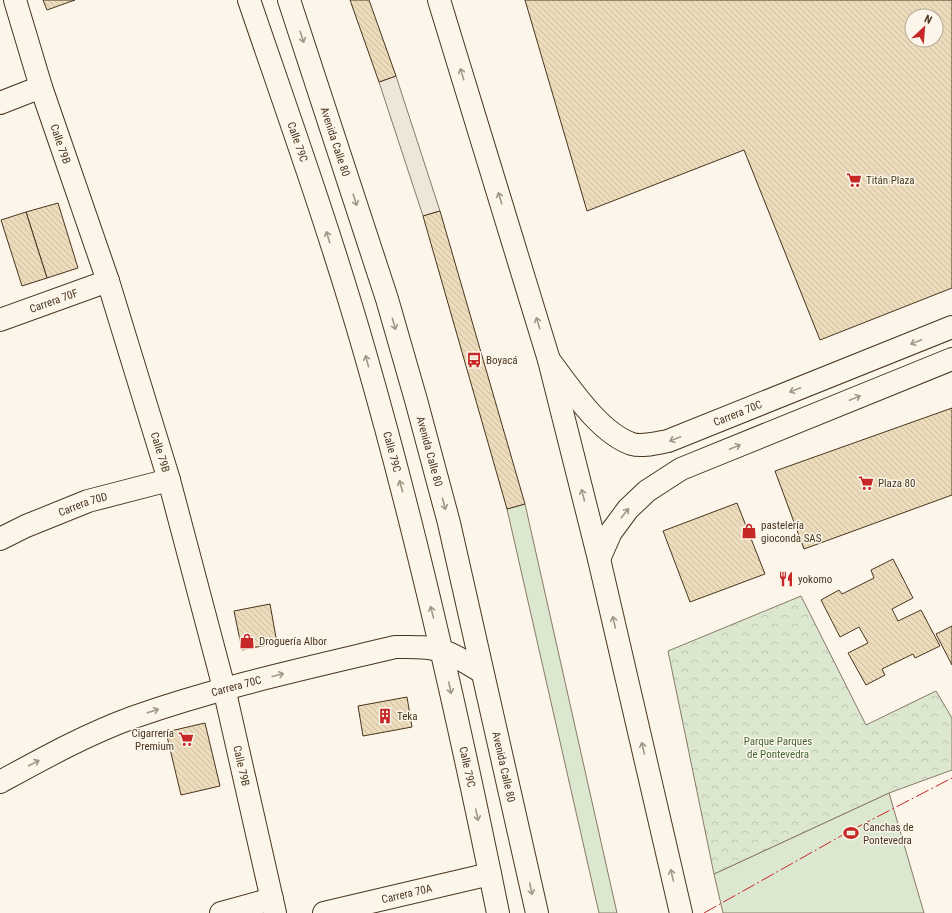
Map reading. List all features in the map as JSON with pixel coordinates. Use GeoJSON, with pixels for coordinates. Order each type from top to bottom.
{"type":"FeatureCollection","features":[{"type":"Feature","properties":{"kind":"main road","name":"Calle 79B"},"geometry":{"type":"LineString","coordinates":[[15,0],[41,86],[108,281],[169,480],[224,688],[274,906]]}},
{"type":"Feature","properties":{"kind":"main road","name":"Calle 79C"},"geometry":{"type":"LineString","coordinates":[[249,0],[321,214],[364,351],[405,502],[441,650],[498,913]]}},
{"type":"Feature","properties":{"kind":"main road","name":"Avenida Calle 80"},"geometry":{"type":"LineString","coordinates":[[289,0],[387,299],[449,522],[537,913]]}},
{"type":"Feature","properties":{"kind":"main road"},"geometry":{"type":"LineString","coordinates":[[439,0],[549,360],[600,559],[681,913]]}},
{"type":"Feature","properties":{"kind":"main road"},"geometry":{"type":"LineString","coordinates":[[0,103],[41,86]]}},
{"type":"Feature","properties":{"kind":"main road","name":"Carrera 70F"},"geometry":{"type":"LineString","coordinates":[[0,320],[108,281]]}},
{"type":"Feature","properties":{"kind":"main road","name":"Carrera 70C"},"geometry":{"type":"LineString","coordinates":[[549,360],[591,415],[617,436],[633,444],[649,444],[668,441],[952,327]]}},
{"type":"Feature","properties":{"kind":"main road"},"geometry":{"type":"LineString","coordinates":[[600,559],[611,532],[628,509],[647,491],[681,469],[952,359]]}},
{"type":"Feature","properties":{"kind":"main road","name":"Carrera 70D"},"geometry":{"type":"LineString","coordinates":[[0,539],[26,526],[88,501],[169,480]]}},
{"type":"Feature","properties":{"kind":"main road","name":"Carrera 70C"},"geometry":{"type":"LineString","coordinates":[[0,782],[67,746],[133,718],[224,688],[395,647],[420,647],[441,650],[462,659],[482,672]]}},
{"type":"Feature","properties":{"kind":"main road","name":"Carrera 70A"},"geometry":{"type":"LineString","coordinates":[[324,913],[490,874]]}},
{"type":"Feature","properties":{"kind":"main road"},"geometry":{"type":"LineString","coordinates":[[221,913],[274,906]]}},
{"type":"Feature","properties":{"kind":"green space"},"geometry":{"type":"Polygon","coordinates":[[[525,504],[617,913],[599,913],[507,509],[525,504]]]}},
{"type":"Feature","properties":{"kind":"green space","name":"Parque Parques de Pontevedra"},"geometry":{"type":"Polygon","coordinates":[[[801,596],[866,725],[936,691],[952,718],[952,770],[889,793],[714,874],[668,651],[801,596]]]}},
{"type":"Feature","properties":{"kind":"green space","name":"Canchas de Pontevedra"},"geometry":{"type":"Polygon","coordinates":[[[889,793],[924,913],[723,913],[714,874],[889,793]]]}},
{"type":"Feature","properties":{"kind":"shaded area"},"geometry":{"type":"Polygon","coordinates":[[[396,76],[440,211],[423,216],[379,82],[396,76]]]}},
{"type":"Feature","properties":{"kind":"building"},"geometry":{"type":"Polygon","coordinates":[[[43,0],[75,0],[47,10],[43,0]]]}},
{"type":"Feature","properties":{"kind":"building"},"geometry":{"type":"Polygon","coordinates":[[[350,0],[369,0],[396,76],[379,82],[350,0]]]}},
{"type":"Feature","properties":{"kind":"building","name":"Titán Plaza"},"geometry":{"type":"Polygon","coordinates":[[[525,0],[952,0],[952,288],[820,340],[744,150],[587,211],[525,0]]]}},
{"type":"Feature","properties":{"kind":"building"},"geometry":{"type":"Polygon","coordinates":[[[58,203],[78,268],[47,278],[26,212],[58,203]]]}},
{"type":"Feature","properties":{"kind":"building","name":"Boyacá"},"geometry":{"type":"Polygon","coordinates":[[[440,211],[525,504],[507,509],[423,216],[440,211]]]}},
{"type":"Feature","properties":{"kind":"building"},"geometry":{"type":"Polygon","coordinates":[[[26,212],[47,278],[22,286],[1,220],[26,212]]]}},
{"type":"Feature","properties":{"kind":"building","name":"Plaza 80"},"geometry":{"type":"Polygon","coordinates":[[[952,408],[952,495],[804,549],[775,471],[952,408]]]}},
{"type":"Feature","properties":{"kind":"building"},"geometry":{"type":"Polygon","coordinates":[[[737,503],[765,574],[690,602],[663,531],[737,503]]]}},
{"type":"Feature","properties":{"kind":"building"},"geometry":{"type":"Polygon","coordinates":[[[893,559],[913,598],[892,609],[898,621],[921,610],[940,646],[915,658],[913,654],[882,669],[885,675],[866,685],[848,653],[868,643],[859,627],[840,637],[821,600],[839,590],[842,594],[874,578],[871,570],[893,559]]]}},
{"type":"Feature","properties":{"kind":"building"},"geometry":{"type":"Polygon","coordinates":[[[270,604],[277,643],[242,650],[234,611],[270,604]]]}},
{"type":"Feature","properties":{"kind":"building"},"geometry":{"type":"Polygon","coordinates":[[[952,626],[952,665],[936,634],[952,626]]]}},
{"type":"Feature","properties":{"kind":"building","name":"Teka"},"geometry":{"type":"Polygon","coordinates":[[[407,697],[412,727],[363,736],[358,706],[407,697]]]}},
{"type":"Feature","properties":{"kind":"building"},"geometry":{"type":"Polygon","coordinates":[[[205,723],[220,786],[181,795],[166,732],[205,723]]]}},
{"type":"Feature","properties":{"kind":"power"},"geometry":{"type":"LineString","coordinates":[[704,913],[848,832],[952,778]]}},
{"type":"Feature","properties":{"kind":"place","name":"Titán Plaza"},"geometry":{"type":"Point","coordinates":[854,180]}},
{"type":"Feature","properties":{"kind":"place","name":"Boyacá"},"geometry":{"type":"Point","coordinates":[474,360]}},
{"type":"Feature","properties":{"kind":"place","name":"Plaza 80"},"geometry":{"type":"Point","coordinates":[866,483]}},
{"type":"Feature","properties":{"kind":"place","name":"pastelería gioconda SAS"},"geometry":{"type":"Point","coordinates":[749,531]}},
{"type":"Feature","properties":{"kind":"place","name":"yokomo"},"geometry":{"type":"Point","coordinates":[786,579]}},
{"type":"Feature","properties":{"kind":"place","name":"Droguería Albor"},"geometry":{"type":"Point","coordinates":[247,641]}},
{"type":"Feature","properties":{"kind":"place","name":"Teka"},"geometry":{"type":"Point","coordinates":[385,716]}},
{"type":"Feature","properties":{"kind":"place","name":"Cigarrería Premium"},"geometry":{"type":"Point","coordinates":[186,739]}},
{"type":"Feature","properties":{"kind":"place","name":"Canchas de Pontevedra"},"geometry":{"type":"Point","coordinates":[851,833]}}]}
